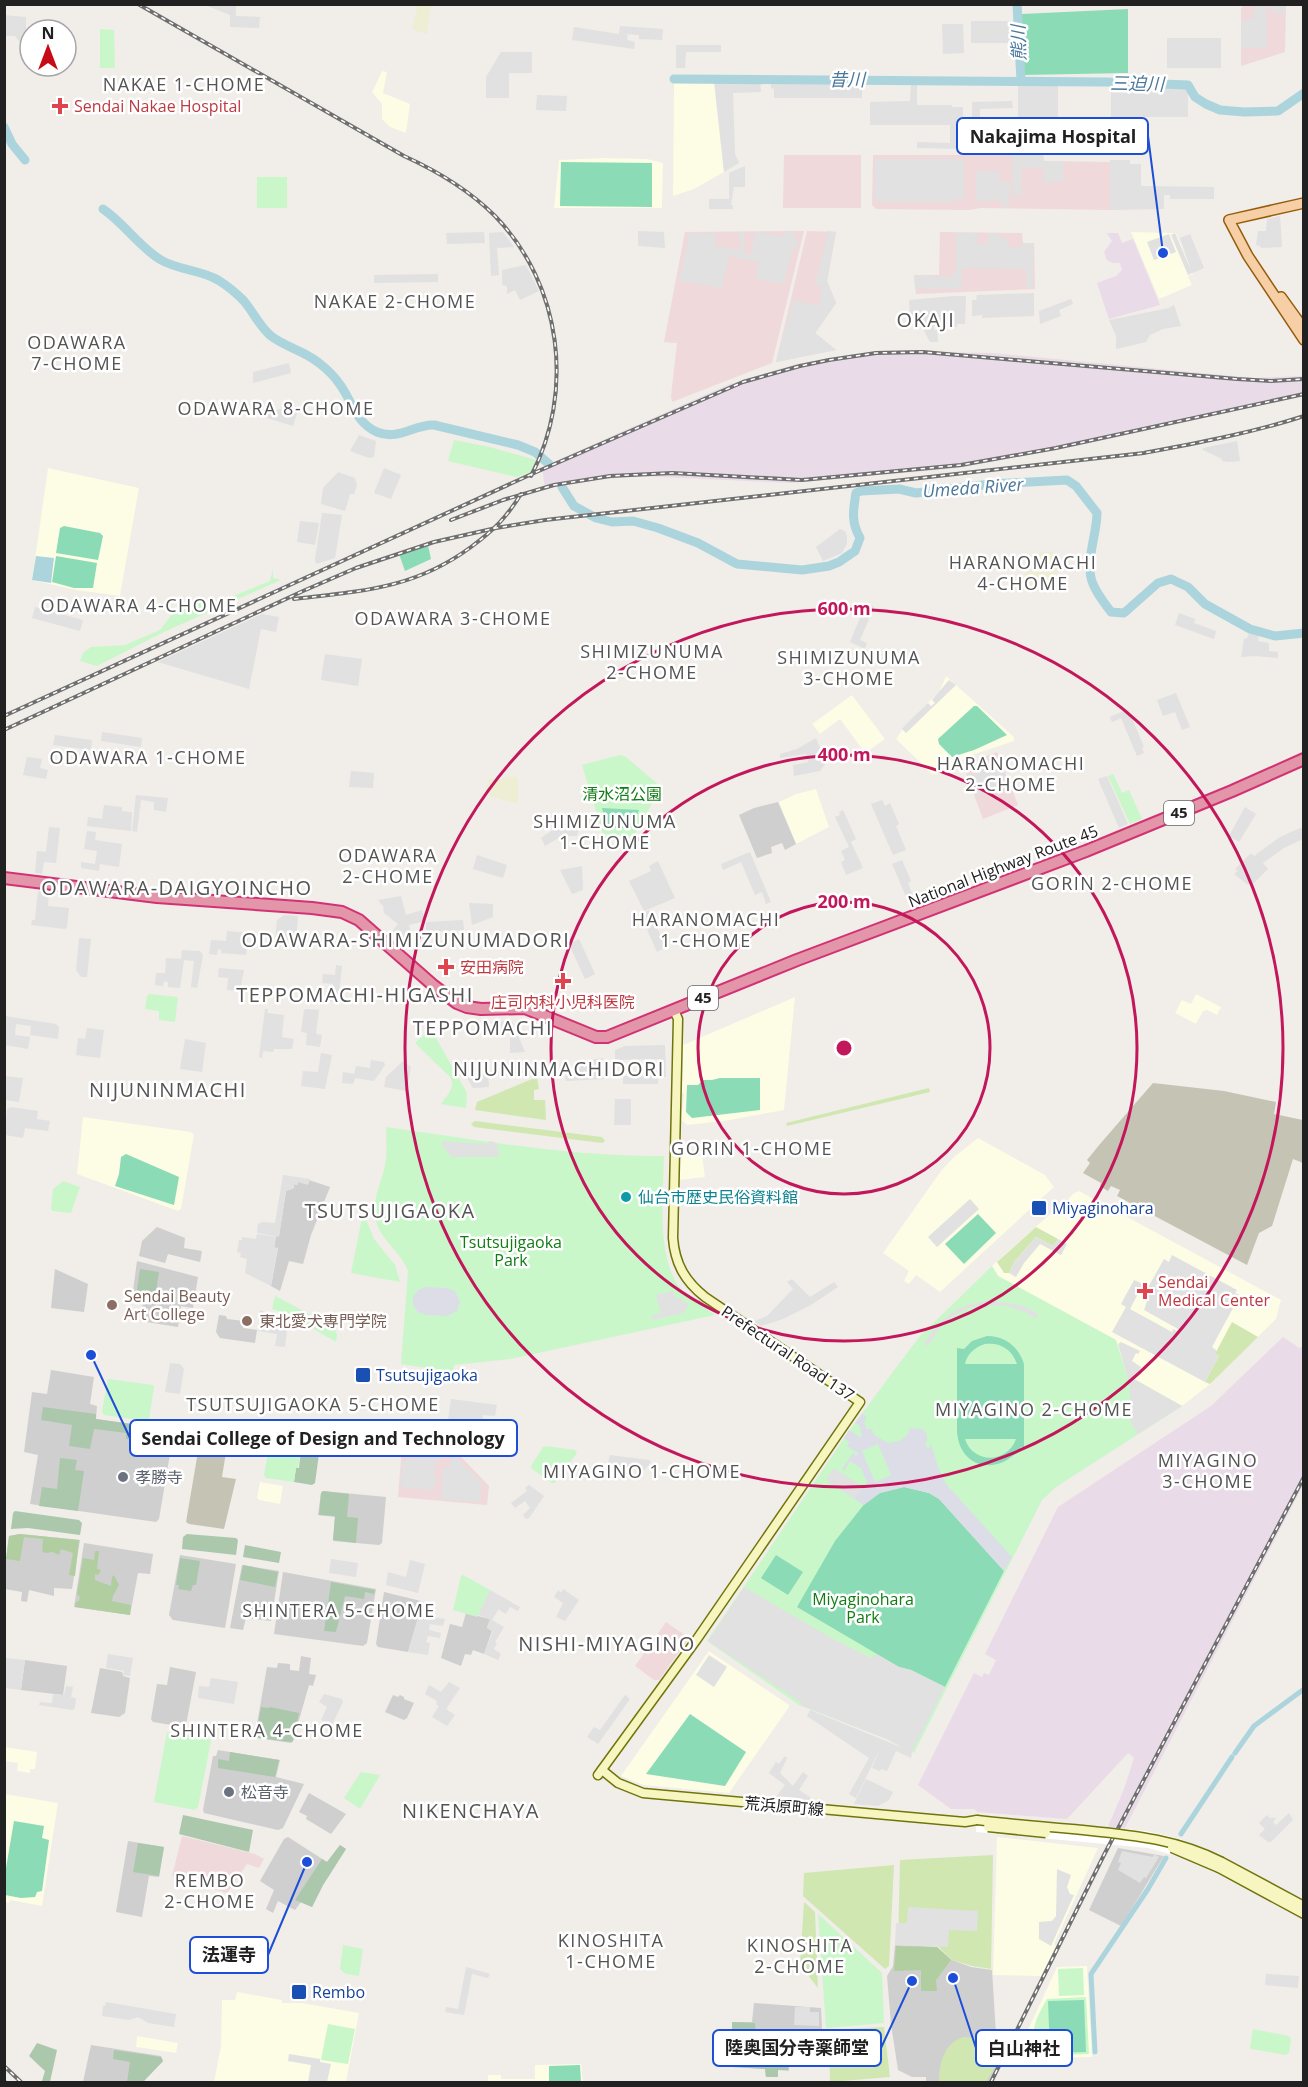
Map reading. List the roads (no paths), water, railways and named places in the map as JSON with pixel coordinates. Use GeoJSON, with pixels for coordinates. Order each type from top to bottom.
{"type":"FeatureCollection","features":[{"type":"Feature","properties":{"kind":"highway","name":"National Highway Route 45"},"geometry":{"type":"LineString","coordinates":[[4,878],[157,897],[342,912],[359,920],[434,986],[457,1003],[480,1009],[525,1008],[596,1036],[610,1037],[797,960],[1058,862],[1233,791],[1304,759]]}},
{"type":"Feature","properties":{"kind":"main road"},"geometry":{"type":"LineString","coordinates":[[1304,203],[1229,220],[1248,256],[1304,340]]}},
{"type":"Feature","properties":{"kind":"main road"},"geometry":{"type":"LineString","coordinates":[[1248,256],[1263,271],[1304,329]]}},
{"type":"Feature","properties":{"kind":"main road"},"geometry":{"type":"LineString","coordinates":[[1267,295],[1304,347]]}},
{"type":"Feature","properties":{"kind":"main road","name":"Prefectural Road 137"},"geometry":{"type":"LineString","coordinates":[[602,1774],[860,1402],[692,1286],[685,1278],[676,1257],[673,1238],[678,1019],[674,1010]]}},
{"type":"Feature","properties":{"kind":"main road","name":"荒浜原町線"},"geometry":{"type":"LineString","coordinates":[[602,1774],[625,1787],[643,1793],[977,1823],[1156,1844],[1220,1865],[1304,1906]]}},
{"type":"Feature","properties":{"kind":"main road","name":"荒浜原町線"},"geometry":{"type":"LineString","coordinates":[[1220,1865],[1304,1914]]}},
{"type":"Feature","properties":{"kind":"water"},"geometry":{"type":"Polygon","coordinates":[[[36,556],[54,558],[51,583],[32,580],[36,556]]]}},
{"type":"Feature","properties":{"kind":"waterway","name":"熊川"},"geometry":{"type":"LineString","coordinates":[[1017,4],[1021,81]]}},
{"type":"Feature","properties":{"kind":"waterway","name":"昔川"},"geometry":{"type":"LineString","coordinates":[[674,79],[1106,82],[1188,85],[1195,97],[1206,104],[1220,110],[1244,112],[1278,111],[1304,93]]}},
{"type":"Feature","properties":{"kind":"waterway"},"geometry":{"type":"LineString","coordinates":[[4,127],[12,144],[25,160]]}},
{"type":"Feature","properties":{"kind":"waterway","name":"Umeda River"},"geometry":{"type":"LineString","coordinates":[[103,209],[153,255],[175,266],[211,277],[234,292],[271,336],[313,359],[331,373],[364,424],[370,428],[392,435],[434,425],[518,445],[535,452],[549,464]]}},
{"type":"Feature","properties":{"kind":"waterway","name":"Umeda River"},"geometry":{"type":"LineString","coordinates":[[562,487],[574,506],[596,518],[612,522],[633,521],[658,528],[698,543],[737,564],[802,570],[829,566],[855,551],[860,538],[854,521],[854,505],[856,493],[861,491],[899,489],[916,493],[991,484],[1067,480],[1076,486],[1097,513],[1090,558],[1091,576],[1093,584],[1111,612],[1124,613],[1158,583],[1171,579],[1188,587],[1205,604],[1250,629],[1275,636],[1304,633]]}},
{"type":"Feature","properties":{"kind":"waterway"},"geometry":{"type":"LineString","coordinates":[[1235,1753],[1254,1726],[1304,1689]]}},
{"type":"Feature","properties":{"kind":"waterway"},"geometry":{"type":"LineString","coordinates":[[1181,1834],[1232,1757]]}},
{"type":"Feature","properties":{"kind":"waterway"},"geometry":{"type":"LineString","coordinates":[[1095,2052],[1091,1974],[1166,1858]]}},
{"type":"Feature","properties":{"kind":"railway"},"geometry":{"type":"LineString","coordinates":[[138,4],[440,175],[474,198],[495,216],[518,244],[535,274],[547,306],[555,340],[557,375],[553,410],[545,444],[531,476]]}},
{"type":"Feature","properties":{"kind":"railway"},"geometry":{"type":"LineString","coordinates":[[4,716],[534,473],[743,382],[800,366],[876,353],[923,352],[1237,379],[1271,381],[1304,379]]}},
{"type":"Feature","properties":{"kind":"railway"},"geometry":{"type":"LineString","coordinates":[[451,520],[503,500],[554,485],[610,476],[672,473],[802,480],[961,465],[1056,448],[1304,394]]}},
{"type":"Feature","properties":{"kind":"railway"},"geometry":{"type":"LineString","coordinates":[[4,730],[303,591],[356,568],[434,542],[545,520],[1144,453],[1244,433],[1304,416]]}},
{"type":"Feature","properties":{"kind":"railway"},"geometry":{"type":"LineString","coordinates":[[294,599],[387,586],[429,572],[450,561],[486,535],[505,517],[521,494]]}},
{"type":"Feature","properties":{"kind":"railway"},"geometry":{"type":"LineString","coordinates":[[991,2082],[1105,1853],[1304,1477]]}},
{"type":"Feature","properties":{"kind":"railway"},"geometry":{"type":"LineString","coordinates":[[4,2066],[21,2082]]}},
{"type":"Feature","properties":{"kind":"place","name":"Sendai Nakae Hospital"},"geometry":{"type":"Point","coordinates":[60,106]}},
{"type":"Feature","properties":{"kind":"place","name":"Nakajima Hospital"},"geometry":{"type":"Point","coordinates":[1163,253]}},
{"type":"Feature","properties":{"kind":"place","name":"安田病院"},"geometry":{"type":"Point","coordinates":[446,967]}},
{"type":"Feature","properties":{"kind":"place","name":"庄司内科小児科医院"},"geometry":{"type":"Point","coordinates":[563,981]}},
{"type":"Feature","properties":{"kind":"place","name":"仙台市歴史民俗資料館"},"geometry":{"type":"Point","coordinates":[626,1197]}},
{"type":"Feature","properties":{"kind":"place","name":"Miyaginohara"},"geometry":{"type":"Point","coordinates":[1039,1208]}},
{"type":"Feature","properties":{"kind":"place","name":"Sendai Medical Center"},"geometry":{"type":"Point","coordinates":[1145,1291]}},
{"type":"Feature","properties":{"kind":"place","name":"Sendai Beauty Art College"},"geometry":{"type":"Point","coordinates":[112,1305]}},
{"type":"Feature","properties":{"kind":"place","name":"東北愛犬専門学院"},"geometry":{"type":"Point","coordinates":[247,1321]}},
{"type":"Feature","properties":{"kind":"place","name":"Sendai College of Design and Technology"},"geometry":{"type":"Point","coordinates":[91,1355]}},
{"type":"Feature","properties":{"kind":"place","name":"Tsutsujigaoka"},"geometry":{"type":"Point","coordinates":[363,1375]}},
{"type":"Feature","properties":{"kind":"place","name":"孝勝寺"},"geometry":{"type":"Point","coordinates":[123,1477]}},
{"type":"Feature","properties":{"kind":"place","name":"松音寺"},"geometry":{"type":"Point","coordinates":[229,1792]}},
{"type":"Feature","properties":{"kind":"place","name":"法運寺"},"geometry":{"type":"Point","coordinates":[307,1862]}},
{"type":"Feature","properties":{"kind":"place","name":"白山神社"},"geometry":{"type":"Point","coordinates":[953,1978]}},
{"type":"Feature","properties":{"kind":"place","name":"陸奥国分寺薬師堂"},"geometry":{"type":"Point","coordinates":[912,1981]}},
{"type":"Feature","properties":{"kind":"place","name":"Rembo"},"geometry":{"type":"Point","coordinates":[299,1992]}},
{"type":"Feature","properties":{"kind":"district","name":"NAKAE 1-CHOME"},"geometry":{"type":"Point","coordinates":[184,85]}},
{"type":"Feature","properties":{"kind":"district","name":"NAKAE 2-CHOME"},"geometry":{"type":"Point","coordinates":[395,302]}},
{"type":"Feature","properties":{"kind":"district","name":"OKAJI"},"geometry":{"type":"Point","coordinates":[926,320]}},
{"type":"Feature","properties":{"kind":"district","name":"ODAWARA 7-CHOME"},"geometry":{"type":"Point","coordinates":[77,353]}},
{"type":"Feature","properties":{"kind":"district","name":"ODAWARA 8-CHOME"},"geometry":{"type":"Point","coordinates":[276,409]}},
{"type":"Feature","properties":{"kind":"district","name":"HARANOMACHI 4-CHOME"},"geometry":{"type":"Point","coordinates":[1023,573]}},
{"type":"Feature","properties":{"kind":"district","name":"ODAWARA 4-CHOME"},"geometry":{"type":"Point","coordinates":[139,606]}},
{"type":"Feature","properties":{"kind":"district","name":"ODAWARA 3-CHOME"},"geometry":{"type":"Point","coordinates":[453,619]}},
{"type":"Feature","properties":{"kind":"district","name":"SHIMIZUNUMA 2-CHOME"},"geometry":{"type":"Point","coordinates":[652,662]}},
{"type":"Feature","properties":{"kind":"district","name":"SHIMIZUNUMA 3-CHOME"},"geometry":{"type":"Point","coordinates":[849,668]}},
{"type":"Feature","properties":{"kind":"district","name":"ODAWARA 1-CHOME"},"geometry":{"type":"Point","coordinates":[148,758]}},
{"type":"Feature","properties":{"kind":"district","name":"HARANOMACHI 2-CHOME"},"geometry":{"type":"Point","coordinates":[1011,774]}},
{"type":"Feature","properties":{"kind":"district","name":"SHIMIZUNUMA 1-CHOME"},"geometry":{"type":"Point","coordinates":[605,832]}},
{"type":"Feature","properties":{"kind":"district","name":"ODAWARA 2-CHOME"},"geometry":{"type":"Point","coordinates":[388,866]}},
{"type":"Feature","properties":{"kind":"district","name":"GORIN 2-CHOME"},"geometry":{"type":"Point","coordinates":[1112,884]}},
{"type":"Feature","properties":{"kind":"district","name":"ODAWARA-DAIGYOINCHO"},"geometry":{"type":"Point","coordinates":[177,888]}},
{"type":"Feature","properties":{"kind":"district","name":"HARANOMACHI 1-CHOME"},"geometry":{"type":"Point","coordinates":[706,930]}},
{"type":"Feature","properties":{"kind":"district","name":"ODAWARA-SHIMIZUNUMADORI"},"geometry":{"type":"Point","coordinates":[406,940]}},
{"type":"Feature","properties":{"kind":"district","name":"TEPPOMACHI-HIGASHI"},"geometry":{"type":"Point","coordinates":[355,995]}},
{"type":"Feature","properties":{"kind":"district","name":"TEPPOMACHI"},"geometry":{"type":"Point","coordinates":[483,1028]}},
{"type":"Feature","properties":{"kind":"district","name":"NIJUNINMACHIDORI"},"geometry":{"type":"Point","coordinates":[559,1069]}},
{"type":"Feature","properties":{"kind":"district","name":"NIJUNINMACHI"},"geometry":{"type":"Point","coordinates":[168,1090]}},
{"type":"Feature","properties":{"kind":"district","name":"GORIN 1-CHOME"},"geometry":{"type":"Point","coordinates":[752,1149]}},
{"type":"Feature","properties":{"kind":"district","name":"TSUTSUJIGAOKA"},"geometry":{"type":"Point","coordinates":[390,1211]}},
{"type":"Feature","properties":{"kind":"district","name":"TSUTSUJIGAOKA 5-CHOME"},"geometry":{"type":"Point","coordinates":[313,1405]}},
{"type":"Feature","properties":{"kind":"district","name":"MIYAGINO 2-CHOME"},"geometry":{"type":"Point","coordinates":[1034,1410]}},
{"type":"Feature","properties":{"kind":"district","name":"MIYAGINO 3-CHOME"},"geometry":{"type":"Point","coordinates":[1208,1471]}},
{"type":"Feature","properties":{"kind":"district","name":"MIYAGINO 1-CHOME"},"geometry":{"type":"Point","coordinates":[642,1472]}},
{"type":"Feature","properties":{"kind":"district","name":"SHINTERA 5-CHOME"},"geometry":{"type":"Point","coordinates":[339,1611]}},
{"type":"Feature","properties":{"kind":"district","name":"NISHI-MIYAGINO"},"geometry":{"type":"Point","coordinates":[607,1644]}},
{"type":"Feature","properties":{"kind":"district","name":"SHINTERA 4-CHOME"},"geometry":{"type":"Point","coordinates":[267,1731]}},
{"type":"Feature","properties":{"kind":"district","name":"NIKENCHAYA"},"geometry":{"type":"Point","coordinates":[471,1811]}},
{"type":"Feature","properties":{"kind":"district","name":"REMBO 2-CHOME"},"geometry":{"type":"Point","coordinates":[210,1891]}},
{"type":"Feature","properties":{"kind":"district","name":"KINOSHITA 1-CHOME"},"geometry":{"type":"Point","coordinates":[611,1951]}},
{"type":"Feature","properties":{"kind":"district","name":"KINOSHITA 2-CHOME"},"geometry":{"type":"Point","coordinates":[800,1956]}},
{"type":"Feature","properties":{"kind":"water label","name":"三迫川"},"geometry":{"type":"Point","coordinates":[1137,84]}},
{"type":"Feature","properties":{"kind":"park label","name":"清水沼公園"},"geometry":{"type":"Point","coordinates":[622,794]}},
{"type":"Feature","properties":{"kind":"park label","name":"Tsutsujigaoka Park"},"geometry":{"type":"Point","coordinates":[511,1251]}},
{"type":"Feature","properties":{"kind":"park label","name":"Miyaginohara Park"},"geometry":{"type":"Point","coordinates":[863,1608]}}]}
